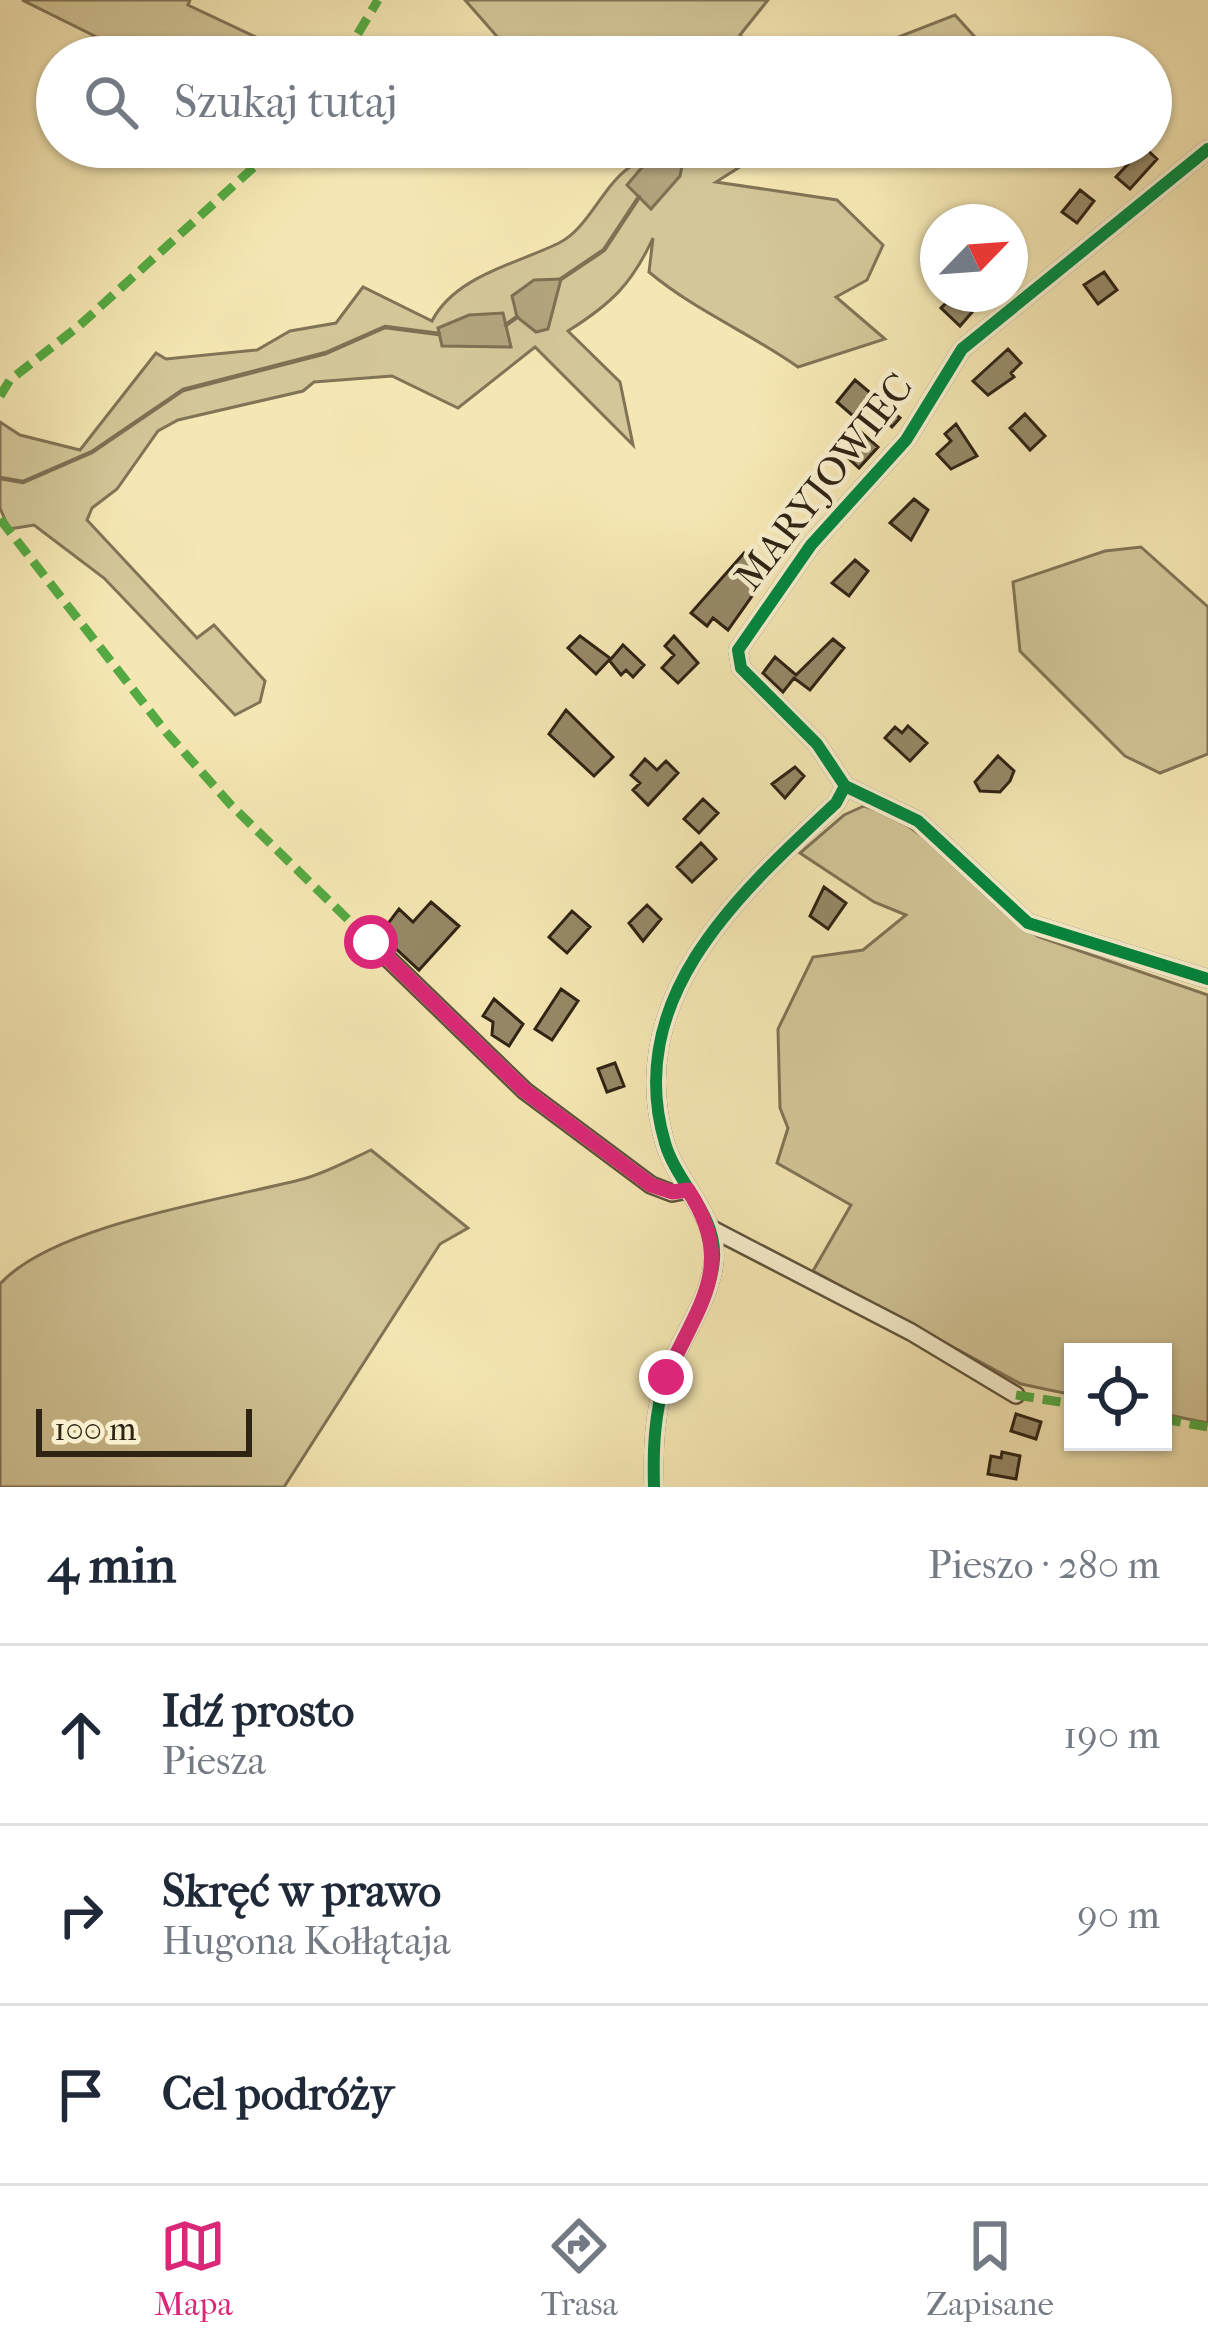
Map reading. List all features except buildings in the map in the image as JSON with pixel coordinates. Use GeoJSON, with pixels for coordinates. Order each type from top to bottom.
{"type":"FeatureCollection","features":[{"type":"Feature","properties":{"kind":"street","name":"MARYJOWIEC"},"geometry":{"type":"LineString","coordinates":[[844,786],[817,744],[741,668],[739,650],[811,544],[906,440],[962,349],[1208,149]]}},
{"type":"Feature","properties":{"kind":"street"},"geometry":{"type":"LineString","coordinates":[[1016,1395],[910,1332],[712,1229],[667,1151],[656,1089],[674,992],[716,920],[836,803],[844,786],[918,821],[1028,923],[1208,979]]}},
{"type":"Feature","properties":{"kind":"street"},"geometry":{"type":"LineString","coordinates":[[371,942],[525,1091],[651,1185],[672,1192],[688,1190]]}},
{"type":"Feature","properties":{"kind":"street"},"geometry":{"type":"LineString","coordinates":[[654,1487],[659,1405],[710,1279],[712,1229]]}},
{"type":"Feature","properties":{"kind":"shaded area"},"geometry":{"type":"Polygon","coordinates":[[[22,0],[190,0],[188,5],[254,36],[95,36],[22,0]]]}},
{"type":"Feature","properties":{"kind":"shaded area"},"geometry":{"type":"Polygon","coordinates":[[[465,0],[768,0],[741,36],[497,36],[465,0]]]}},
{"type":"Feature","properties":{"kind":"shaded area"},"geometry":{"type":"Polygon","coordinates":[[[955,15],[974,36],[901,36],[955,15]]]}},
{"type":"Feature","properties":{"kind":"shaded area"},"geometry":{"type":"Polygon","coordinates":[[[629,168],[738,168],[716,182],[837,200],[883,245],[867,280],[836,297],[885,339],[798,367],[649,272],[653,238],[619,292],[568,331],[620,382],[633,445],[535,347],[458,408],[392,376],[314,382],[303,391],[178,420],[158,431],[117,489],[92,508],[87,520],[197,638],[214,625],[265,681],[260,702],[235,715],[104,578],[34,525],[9,529],[0,508],[0,422],[20,435],[80,450],[156,353],[166,359],[257,350],[290,331],[336,323],[363,287],[432,321],[471,282],[569,236],[629,168]]]}},
{"type":"Feature","properties":{"kind":"shaded area"},"geometry":{"type":"Polygon","coordinates":[[[641,168],[682,168],[651,209],[627,185],[641,168]]]}},
{"type":"Feature","properties":{"kind":"shaded area"},"geometry":{"type":"Polygon","coordinates":[[[561,279],[548,329],[536,332],[517,317],[512,296],[534,280],[561,279]]]}},
{"type":"Feature","properties":{"kind":"shaded area"},"geometry":{"type":"Polygon","coordinates":[[[503,313],[511,347],[442,346],[438,328],[469,315],[503,313]]]}},
{"type":"Feature","properties":{"kind":"shaded area"},"geometry":{"type":"Polygon","coordinates":[[[1141,547],[1208,607],[1208,754],[1160,773],[1125,756],[1020,651],[1013,582],[1105,551],[1141,547]]]}},
{"type":"Feature","properties":{"kind":"shaded area"},"geometry":{"type":"Polygon","coordinates":[[[864,806],[914,830],[1039,937],[1208,995],[1208,1423],[1172,1416],[1172,1343],[1064,1343],[1064,1393],[1021,1384],[813,1271],[851,1205],[777,1163],[788,1128],[780,1108],[778,1029],[813,957],[863,950],[906,915],[874,902],[800,853],[844,815],[864,806]]]}},
{"type":"Feature","properties":{"kind":"shaded area"},"geometry":{"type":"Polygon","coordinates":[[[371,1150],[468,1228],[440,1244],[284,1487],[0,1487],[0,1284],[25,1263],[99,1230],[303,1179],[371,1150]]]}},
{"type":"Feature","properties":{"kind":"waterway"},"geometry":{"type":"LineString","coordinates":[[561,279],[604,250],[639,197]]}},
{"type":"Feature","properties":{"kind":"waterway"},"geometry":{"type":"LineString","coordinates":[[506,325],[517,317]]}},
{"type":"Feature","properties":{"kind":"waterway"},"geometry":{"type":"LineString","coordinates":[[0,478],[23,482],[92,452],[183,390],[326,353],[385,327],[439,334]]}},
{"type":"Feature","properties":{"kind":"marked path"},"geometry":{"type":"LineString","coordinates":[[357,36],[378,0]]}},
{"type":"Feature","properties":{"kind":"marked path"},"geometry":{"type":"LineString","coordinates":[[0,396],[10,380],[80,325],[253,168]]}},
{"type":"Feature","properties":{"kind":"marked path"},"geometry":{"type":"LineString","coordinates":[[0,519],[166,732],[231,805],[371,942]]}},
{"type":"Feature","properties":{"kind":"marked path"},"geometry":{"type":"LineString","coordinates":[[1016,1395],[1064,1403]]}},
{"type":"Feature","properties":{"kind":"marked path"},"geometry":{"type":"LineString","coordinates":[[1172,1421],[1208,1427]]}},
{"type":"Feature","properties":{"kind":"cycle path"},"geometry":{"type":"LineString","coordinates":[[845,786],[817,744],[741,668],[738,650],[811,545],[906,440],[962,349],[1208,149]]}},
{"type":"Feature","properties":{"kind":"cycle path"},"geometry":{"type":"LineString","coordinates":[[845,786],[918,821],[1028,923],[1208,979]]}},
{"type":"Feature","properties":{"kind":"cycle path"},"geometry":{"type":"LineString","coordinates":[[654,1487],[662,1391],[707,1290],[714,1259],[703,1213],[665,1143],[656,1090],[660,1041],[675,995],[699,952],[729,911],[836,803],[845,786]]}},
{"type":"Feature","properties":{"kind":"route"},"geometry":{"type":"LineString","coordinates":[[371,942],[525,1091],[651,1185],[672,1192],[688,1190],[712,1229],[714,1256],[710,1279],[666,1377]]}}]}
